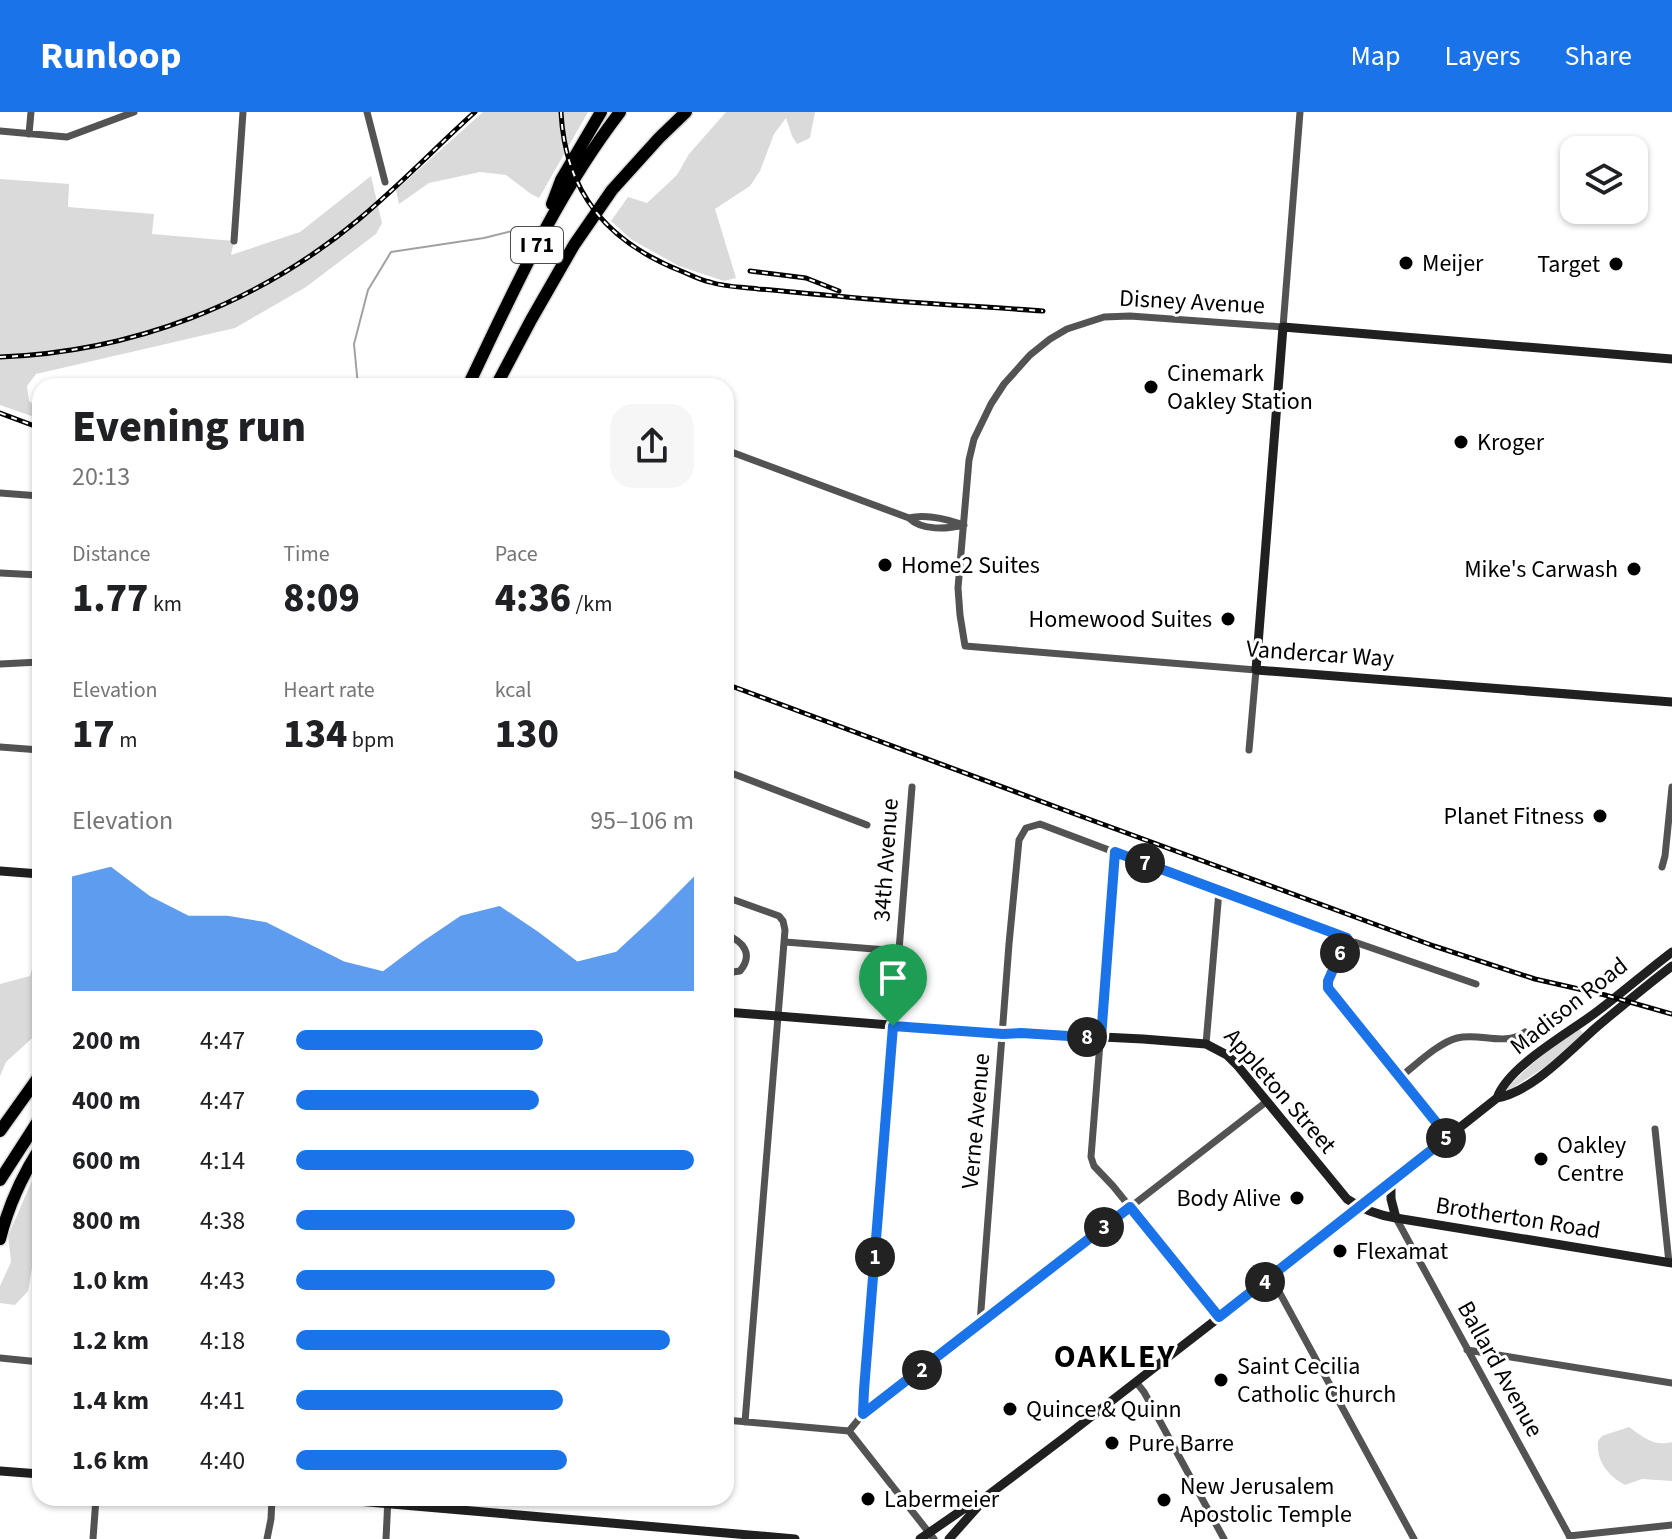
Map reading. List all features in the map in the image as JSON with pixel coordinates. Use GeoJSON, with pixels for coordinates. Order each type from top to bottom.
{"type":"FeatureCollection","features":[{"type":"Feature","properties":{"kind":"highway"},"geometry":{"type":"LineString","coordinates":[[539,241],[561,180],[601,112]]}},
{"type":"Feature","properties":{"kind":"highway","name":"I 71"},"geometry":{"type":"LineString","coordinates":[[472,378],[560,202],[620,112]]}},
{"type":"Feature","properties":{"kind":"highway","name":"I 71"},"geometry":{"type":"LineString","coordinates":[[500,378],[574,245],[612,190],[686,112]]}},
{"type":"Feature","properties":{"kind":"highway"},"geometry":{"type":"LineString","coordinates":[[0,1131],[32,1086]]}},
{"type":"Feature","properties":{"kind":"highway"},"geometry":{"type":"LineString","coordinates":[[0,1180],[32,1130]]}},
{"type":"Feature","properties":{"kind":"highway"},"geometry":{"type":"LineString","coordinates":[[0,1239],[25,1171],[32,1160]]}},
{"type":"Feature","properties":{"kind":"street"},"geometry":{"type":"LineString","coordinates":[[29,134],[31,112]]}},
{"type":"Feature","properties":{"kind":"street"},"geometry":{"type":"LineString","coordinates":[[0,131],[67,137],[134,112]]}},
{"type":"Feature","properties":{"kind":"street"},"geometry":{"type":"LineString","coordinates":[[234,241],[243,112]]}},
{"type":"Feature","properties":{"kind":"street"},"geometry":{"type":"LineString","coordinates":[[367,112],[385,182]]}},
{"type":"Feature","properties":{"kind":"street"},"geometry":{"type":"LineString","coordinates":[[1249,750],[1300,112]]}},
{"type":"Feature","properties":{"kind":"street","name":"Disney Avenue"},"geometry":{"type":"LineString","coordinates":[[965,646],[958,588],[969,460],[979,426],[1004,384],[1030,355],[1058,334],[1084,322],[1130,316],[1672,359]]}},
{"type":"Feature","properties":{"kind":"street"},"geometry":{"type":"LineString","coordinates":[[734,453],[909,518],[915,524],[949,529],[964,525]]}},
{"type":"Feature","properties":{"kind":"street"},"geometry":{"type":"LineString","coordinates":[[0,493],[32,495]]}},
{"type":"Feature","properties":{"kind":"street"},"geometry":{"type":"LineString","coordinates":[[0,573],[32,575]]}},
{"type":"Feature","properties":{"kind":"street","name":"Vandercar Way"},"geometry":{"type":"LineString","coordinates":[[965,646],[1672,702]]}},
{"type":"Feature","properties":{"kind":"street"},"geometry":{"type":"LineString","coordinates":[[0,664],[32,662]]}},
{"type":"Feature","properties":{"kind":"street"},"geometry":{"type":"LineString","coordinates":[[0,747],[32,749]]}},
{"type":"Feature","properties":{"kind":"street"},"geometry":{"type":"LineString","coordinates":[[734,774],[867,825]]}},
{"type":"Feature","properties":{"kind":"street","name":"34th Avenue"},"geometry":{"type":"LineString","coordinates":[[863,1414],[912,787]]}},
{"type":"Feature","properties":{"kind":"street"},"geometry":{"type":"LineString","coordinates":[[1662,867],[1672,787]]}},
{"type":"Feature","properties":{"kind":"street","name":"Verne Avenue"},"geometry":{"type":"LineString","coordinates":[[980,1323],[1019,840],[1026,828],[1040,824],[1115,852]]}},
{"type":"Feature","properties":{"kind":"street"},"geometry":{"type":"LineString","coordinates":[[1219,1317],[1094,1166],[1091,1157],[1115,852],[1476,984]]}},
{"type":"Feature","properties":{"kind":"street"},"geometry":{"type":"LineString","coordinates":[[0,871],[32,873]]}},
{"type":"Feature","properties":{"kind":"street","name":"Appleton Street"},"geometry":{"type":"LineString","coordinates":[[1219,891],[1206,1044],[1227,1055],[1347,1199],[1360,1207]]}},
{"type":"Feature","properties":{"kind":"street"},"geometry":{"type":"LineString","coordinates":[[734,900],[779,916],[783,921],[785,942],[745,1422]]}},
{"type":"Feature","properties":{"kind":"street"},"geometry":{"type":"LineString","coordinates":[[734,938],[741,943],[746,958],[740,971],[734,972]]}},
{"type":"Feature","properties":{"kind":"street"},"geometry":{"type":"LineString","coordinates":[[1347,938],[1328,981],[1328,988],[1448,1137]]}},
{"type":"Feature","properties":{"kind":"street"},"geometry":{"type":"LineString","coordinates":[[785,942],[900,951]]}},
{"type":"Feature","properties":{"kind":"street","name":"Madison Road"},"geometry":{"type":"LineString","coordinates":[[1497,1098],[1501,1088],[1535,1056],[1672,952]]}},
{"type":"Feature","properties":{"kind":"street","name":"Madison Road"},"geometry":{"type":"LineString","coordinates":[[920,1539],[932,1536],[962,1510],[987,1496],[1497,1098],[1508,1096],[1550,1069],[1672,966]]}},
{"type":"Feature","properties":{"kind":"street"},"geometry":{"type":"LineString","coordinates":[[734,1013],[1003,1034],[1206,1044]]}},
{"type":"Feature","properties":{"kind":"street"},"geometry":{"type":"LineString","coordinates":[[1400,1077],[1451,1040],[1469,1036],[1504,1040],[1525,1032]]}},
{"type":"Feature","properties":{"kind":"street"},"geometry":{"type":"LineString","coordinates":[[849,1431],[863,1414],[1266,1102]]}},
{"type":"Feature","properties":{"kind":"street"},"geometry":{"type":"LineString","coordinates":[[1655,1129],[1665,1184],[1671,1263]]}},
{"type":"Feature","properties":{"kind":"street"},"geometry":{"type":"LineString","coordinates":[[1391,1183],[1396,1218]]}},
{"type":"Feature","properties":{"kind":"street","name":"Brotherton Road"},"geometry":{"type":"LineString","coordinates":[[1360,1207],[1374,1214],[1396,1218],[1671,1263]]}},
{"type":"Feature","properties":{"kind":"street","name":"Ballard Avenue"},"geometry":{"type":"LineString","coordinates":[[1396,1218],[1570,1538]]}},
{"type":"Feature","properties":{"kind":"street"},"geometry":{"type":"LineString","coordinates":[[1271,1277],[1414,1539]]}},
{"type":"Feature","properties":{"kind":"street"},"geometry":{"type":"LineString","coordinates":[[1467,1350],[1672,1383]]}},
{"type":"Feature","properties":{"kind":"street"},"geometry":{"type":"LineString","coordinates":[[0,1358],[32,1361]]}},
{"type":"Feature","properties":{"kind":"street"},"geometry":{"type":"LineString","coordinates":[[1136,1382],[1224,1539]]}},
{"type":"Feature","properties":{"kind":"street"},"geometry":{"type":"LineString","coordinates":[[734,1421],[849,1431],[932,1536]]}},
{"type":"Feature","properties":{"kind":"street"},"geometry":{"type":"LineString","coordinates":[[0,1471],[32,1473]]}},
{"type":"Feature","properties":{"kind":"street","name":"Madison Road"},"geometry":{"type":"LineString","coordinates":[[950,1538],[987,1496]]}},
{"type":"Feature","properties":{"kind":"street"},"geometry":{"type":"LineString","coordinates":[[93,1539],[95,1506]]}},
{"type":"Feature","properties":{"kind":"street"},"geometry":{"type":"LineString","coordinates":[[267,1539],[272,1506]]}},
{"type":"Feature","properties":{"kind":"street"},"geometry":{"type":"LineString","coordinates":[[386,1539],[388,1506]]}},
{"type":"Feature","properties":{"kind":"street"},"geometry":{"type":"LineString","coordinates":[[442,1506],[795,1539]]}},
{"type":"Feature","properties":{"kind":"street"},"geometry":{"type":"LineString","coordinates":[[950,1538],[962,1510]]}},
{"type":"Feature","properties":{"kind":"street"},"geometry":{"type":"LineString","coordinates":[[1570,1538],[1672,1525]]}},
{"type":"Feature","properties":{"kind":"shaded area"},"geometry":{"type":"Polygon","coordinates":[[[483,112],[588,112],[539,198],[506,175],[480,172],[429,183],[399,204],[396,190],[483,112]]]}},
{"type":"Feature","properties":{"kind":"shaded area"},"geometry":{"type":"Polygon","coordinates":[[[726,112],[815,112],[810,138],[797,144],[786,118],[774,134],[760,171],[750,186],[715,209],[736,278],[724,281],[679,266],[632,240],[611,221],[628,197],[647,203],[677,175],[689,154],[726,112]]]}},
{"type":"Feature","properties":{"kind":"shaded area"},"geometry":{"type":"Polygon","coordinates":[[[371,176],[382,223],[376,234],[306,287],[235,328],[36,374],[27,386],[32,416],[0,405],[0,179],[69,184],[68,207],[154,214],[152,234],[234,241],[231,255],[300,232],[371,176]]]}},
{"type":"Feature","properties":{"kind":"shaded area"},"geometry":{"type":"Polygon","coordinates":[[[32,969],[32,1038],[6,1062],[0,1076],[0,984],[30,976],[32,969]]]}},
{"type":"Feature","properties":{"kind":"shaded area"},"geometry":{"type":"Polygon","coordinates":[[[1580,1029],[1583,1033],[1568,1049],[1508,1091],[1506,1089],[1541,1057],[1580,1029]]]}},
{"type":"Feature","properties":{"kind":"shaded area"},"geometry":{"type":"Polygon","coordinates":[[[32,1180],[32,1268],[28,1291],[15,1305],[0,1303],[0,1286],[11,1262],[8,1236],[32,1180]]]}},
{"type":"Feature","properties":{"kind":"shaded area"},"geometry":{"type":"Polygon","coordinates":[[[1629,1427],[1654,1442],[1672,1442],[1672,1481],[1642,1479],[1625,1485],[1608,1472],[1599,1455],[1598,1441],[1602,1436],[1629,1427]]]}},
{"type":"Feature","properties":{"kind":"waterway"},"geometry":{"type":"LineString","coordinates":[[357,378],[354,344],[368,290],[391,252],[512,231]]}},
{"type":"Feature","properties":{"kind":"railway"},"geometry":{"type":"LineString","coordinates":[[0,357],[49,353],[145,334],[235,299],[319,250],[358,220],[475,112]]}},
{"type":"Feature","properties":{"kind":"railway"},"geometry":{"type":"LineString","coordinates":[[561,112],[571,167],[595,211],[632,245],[696,277],[722,285],[758,289],[1043,311]]}},
{"type":"Feature","properties":{"kind":"railway"},"geometry":{"type":"LineString","coordinates":[[750,271],[806,278],[839,291]]}},
{"type":"Feature","properties":{"kind":"railway"},"geometry":{"type":"LineString","coordinates":[[0,413],[32,425]]}},
{"type":"Feature","properties":{"kind":"railway"},"geometry":{"type":"LineString","coordinates":[[734,687],[1434,946],[1535,979],[1672,1014]]}},
{"type":"Feature","properties":{"kind":"place","name":"Meijer"},"geometry":{"type":"Point","coordinates":[1406,263]}},
{"type":"Feature","properties":{"kind":"place","name":"Target"},"geometry":{"type":"Point","coordinates":[1616,264]}},
{"type":"Feature","properties":{"kind":"place","name":"Cinemark Oakley Station"},"geometry":{"type":"Point","coordinates":[1151,387]}},
{"type":"Feature","properties":{"kind":"place","name":"Kroger"},"geometry":{"type":"Point","coordinates":[1461,442]}},
{"type":"Feature","properties":{"kind":"place","name":"Home2 Suites"},"geometry":{"type":"Point","coordinates":[885,565]}},
{"type":"Feature","properties":{"kind":"place","name":"Mike's Carwash"},"geometry":{"type":"Point","coordinates":[1634,569]}},
{"type":"Feature","properties":{"kind":"place","name":"Homewood Suites"},"geometry":{"type":"Point","coordinates":[1228,619]}},
{"type":"Feature","properties":{"kind":"place","name":"Planet Fitness"},"geometry":{"type":"Point","coordinates":[1600,816]}},
{"type":"Feature","properties":{"kind":"place","name":"Oakley Centre"},"geometry":{"type":"Point","coordinates":[1541,1159]}},
{"type":"Feature","properties":{"kind":"place","name":"Body Alive"},"geometry":{"type":"Point","coordinates":[1297,1198]}},
{"type":"Feature","properties":{"kind":"place","name":"Flexamat"},"geometry":{"type":"Point","coordinates":[1340,1251]}},
{"type":"Feature","properties":{"kind":"place","name":"Saint Cecilia Catholic Church"},"geometry":{"type":"Point","coordinates":[1221,1380]}},
{"type":"Feature","properties":{"kind":"place","name":"Quince & Quinn"},"geometry":{"type":"Point","coordinates":[1010,1409]}},
{"type":"Feature","properties":{"kind":"place","name":"Pure Barre"},"geometry":{"type":"Point","coordinates":[1112,1443]}},
{"type":"Feature","properties":{"kind":"place","name":"Labermeier"},"geometry":{"type":"Point","coordinates":[868,1499]}},
{"type":"Feature","properties":{"kind":"place","name":"New Jerusalem Apostolic Temple"},"geometry":{"type":"Point","coordinates":[1164,1500]}},
{"type":"Feature","properties":{"kind":"district","name":"OAKLEY"},"geometry":{"type":"Point","coordinates":[1115,1357]}},
{"type":"Feature","properties":{"kind":"route"},"geometry":{"type":"LineString","coordinates":[[1115,852],[1347,938],[1328,981],[1328,988],[1448,1137],[1219,1317],[1130,1207],[863,1414],[893,1026],[1101,1038],[1115,852]]}}]}
